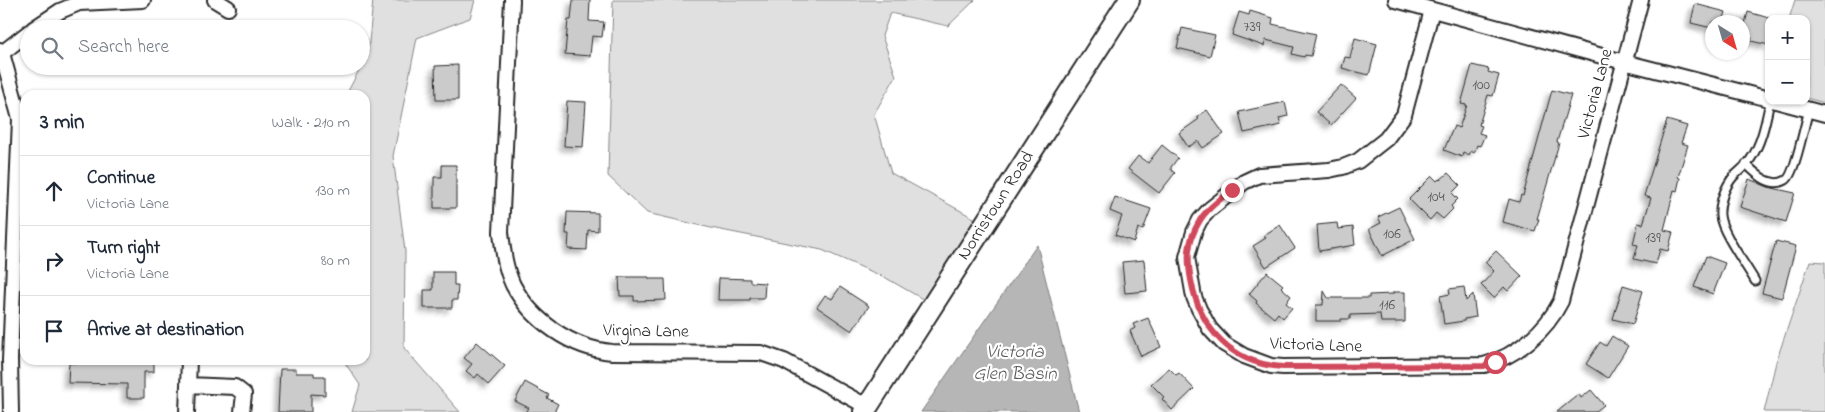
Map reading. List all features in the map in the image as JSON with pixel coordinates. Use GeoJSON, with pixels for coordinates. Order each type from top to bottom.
{"type":"FeatureCollection","features":[{"type":"Feature","properties":{"kind":"main road","name":"Norristown Road"},"geometry":{"type":"LineString","coordinates":[[866,409],[1130,0]]}},
{"type":"Feature","properties":{"kind":"street"},"geometry":{"type":"LineString","coordinates":[[46,20],[60,11],[79,4],[143,0]]}},
{"type":"Feature","properties":{"kind":"street"},"geometry":{"type":"LineString","coordinates":[[215,0],[228,8]]}},
{"type":"Feature","properties":{"kind":"street","name":"Virgina Lane"},"geometry":{"type":"LineString","coordinates":[[512,0],[501,232],[502,250],[513,284],[520,296],[536,315],[554,330],[578,344],[595,350],[612,352],[761,353],[784,360],[866,409]]}},
{"type":"Feature","properties":{"kind":"street"},"geometry":{"type":"LineString","coordinates":[[1396,0],[1765,99]]}},
{"type":"Feature","properties":{"kind":"street","name":"Victoria Lane"},"geometry":{"type":"LineString","coordinates":[[1432,10],[1404,115],[1386,139],[1366,155],[1344,168],[1259,175],[1232,190],[1200,220],[1194,232],[1188,257],[1194,297],[1210,329],[1224,344],[1244,356],[1271,366],[1283,367],[1484,366],[1506,356],[1530,340],[1553,316],[1561,301],[1641,0]]}},
{"type":"Feature","properties":{"kind":"street"},"geometry":{"type":"LineString","coordinates":[[11,412],[5,359],[20,229],[20,119],[1,52],[20,38]]}},
{"type":"Feature","properties":{"kind":"street"},"geometry":{"type":"LineString","coordinates":[[1791,105],[1825,114]]}},
{"type":"Feature","properties":{"kind":"street"},"geometry":{"type":"LineString","coordinates":[[187,412],[189,365]]}},
{"type":"Feature","properties":{"kind":"street"},"geometry":{"type":"LineString","coordinates":[[188,385],[235,387],[244,394],[242,412]]}},
{"type":"Feature","properties":{"kind":"lane"},"geometry":{"type":"LineString","coordinates":[[1755,281],[1726,231],[1720,217],[1720,205],[1733,177],[1750,160],[1758,144],[1766,123],[1768,105]]}},
{"type":"Feature","properties":{"kind":"lane"},"geometry":{"type":"LineString","coordinates":[[1746,164],[1765,180],[1776,183],[1787,180],[1791,175],[1796,160],[1809,110]]}},
{"type":"Feature","properties":{"kind":"shaded area"},"geometry":{"type":"Polygon","coordinates":[[[373,0],[475,0],[470,18],[417,38],[393,156],[405,251],[404,348],[460,412],[352,412],[360,385],[346,365],[370,365],[370,90],[349,90],[356,75],[370,75],[370,32],[373,0]]]}},
{"type":"Feature","properties":{"kind":"shaded area"},"geometry":{"type":"Polygon","coordinates":[[[613,0],[975,0],[948,26],[890,13],[882,36],[896,76],[874,114],[891,173],[985,224],[933,305],[886,278],[822,250],[647,213],[608,176],[613,0]]]}},
{"type":"Feature","properties":{"kind":"shaded area"},"geometry":{"type":"Polygon","coordinates":[[[1795,0],[1825,0],[1825,103],[1810,99],[1810,15],[1790,15],[1795,0]]]}},
{"type":"Feature","properties":{"kind":"shaded area"},"geometry":{"type":"Polygon","coordinates":[[[1810,261],[1825,262],[1825,412],[1764,412],[1776,362],[1810,261]]]}},
{"type":"Feature","properties":{"kind":"water","name":"Victoria Glen Basin"},"geometry":{"type":"Polygon","coordinates":[[[1037,245],[1079,412],[921,412],[1037,245]]]}},
{"type":"Feature","properties":{"kind":"building"},"geometry":{"type":"Polygon","coordinates":[[[573,0],[590,0],[589,21],[604,22],[602,37],[592,36],[590,56],[565,54],[568,20],[571,20],[573,0]]]}},
{"type":"Feature","properties":{"kind":"building"},"geometry":{"type":"Polygon","coordinates":[[[1695,4],[1726,12],[1725,15],[1705,15],[1705,26],[1691,23],[1695,4]]]}},
{"type":"Feature","properties":{"kind":"building"},"geometry":{"type":"Polygon","coordinates":[[[1250,11],[1273,18],[1272,24],[1316,34],[1311,56],[1305,55],[1304,57],[1292,54],[1294,47],[1266,40],[1264,46],[1232,35],[1239,12],[1249,15],[1250,11]]]}},
{"type":"Feature","properties":{"kind":"building"},"geometry":{"type":"Polygon","coordinates":[[[1748,12],[1765,17],[1765,44],[1751,41],[1750,15],[1747,15],[1748,12]]]}},
{"type":"Feature","properties":{"kind":"building"},"geometry":{"type":"Polygon","coordinates":[[[1182,28],[1215,35],[1210,56],[1177,48],[1182,28]]]}},
{"type":"Feature","properties":{"kind":"building"},"geometry":{"type":"Polygon","coordinates":[[[1355,38],[1377,44],[1369,75],[1342,68],[1345,57],[1350,58],[1355,38]]]}},
{"type":"Feature","properties":{"kind":"building"},"geometry":{"type":"Polygon","coordinates":[[[458,65],[458,100],[436,100],[435,66],[458,65]]]}},
{"type":"Feature","properties":{"kind":"building"},"geometry":{"type":"Polygon","coordinates":[[[1472,65],[1489,69],[1488,72],[1499,75],[1493,96],[1488,95],[1479,125],[1482,126],[1479,133],[1485,135],[1480,146],[1477,145],[1474,153],[1471,151],[1469,155],[1463,152],[1462,157],[1444,150],[1454,126],[1459,128],[1467,105],[1461,104],[1472,65]]]}},
{"type":"Feature","properties":{"kind":"building"},"geometry":{"type":"Polygon","coordinates":[[[1341,85],[1356,98],[1331,125],[1316,112],[1341,85]]]}},
{"type":"Feature","properties":{"kind":"building"},"geometry":{"type":"Polygon","coordinates":[[[1552,90],[1571,95],[1557,142],[1559,143],[1535,231],[1503,222],[1509,199],[1519,202],[1521,195],[1523,196],[1552,90]]]}},
{"type":"Feature","properties":{"kind":"building"},"geometry":{"type":"Polygon","coordinates":[[[567,101],[586,102],[583,147],[564,146],[567,101]]]}},
{"type":"Feature","properties":{"kind":"building"},"geometry":{"type":"Polygon","coordinates":[[[1285,102],[1288,116],[1279,118],[1281,125],[1244,133],[1239,112],[1285,102]]]}},
{"type":"Feature","properties":{"kind":"building"},"geometry":{"type":"Polygon","coordinates":[[[1207,110],[1224,134],[1203,148],[1198,141],[1188,147],[1179,133],[1199,119],[1197,117],[1207,110]]]}},
{"type":"Feature","properties":{"kind":"building"},"geometry":{"type":"Polygon","coordinates":[[[1667,120],[1687,126],[1681,143],[1688,145],[1678,177],[1680,178],[1677,191],[1674,190],[1664,230],[1673,232],[1668,251],[1660,249],[1656,264],[1634,259],[1638,245],[1633,244],[1638,223],[1643,224],[1651,198],[1644,196],[1667,120]]]}},
{"type":"Feature","properties":{"kind":"building"},"geometry":{"type":"Polygon","coordinates":[[[1162,145],[1178,158],[1171,167],[1171,170],[1175,173],[1159,193],[1128,169],[1138,156],[1148,163],[1162,145]]]}},
{"type":"Feature","properties":{"kind":"building"},"geometry":{"type":"Polygon","coordinates":[[[442,165],[456,165],[456,208],[434,208],[434,177],[442,177],[442,165]]]}},
{"type":"Feature","properties":{"kind":"building"},"geometry":{"type":"Polygon","coordinates":[[[1448,173],[1460,185],[1452,193],[1458,199],[1451,206],[1453,209],[1443,219],[1436,213],[1430,220],[1409,199],[1432,176],[1437,181],[1448,173]]]}},
{"type":"Feature","properties":{"kind":"building"},"geometry":{"type":"Polygon","coordinates":[[[1749,179],[1768,187],[1795,193],[1786,222],[1740,207],[1749,179]]]}},
{"type":"Feature","properties":{"kind":"building"},"geometry":{"type":"Polygon","coordinates":[[[1115,197],[1151,209],[1143,230],[1138,228],[1134,242],[1115,235],[1122,216],[1110,211],[1115,197]]]}},
{"type":"Feature","properties":{"kind":"building"},"geometry":{"type":"Polygon","coordinates":[[[1399,207],[1415,239],[1382,256],[1369,229],[1381,223],[1378,217],[1399,207]]]}},
{"type":"Feature","properties":{"kind":"building"},"geometry":{"type":"Polygon","coordinates":[[[567,212],[598,213],[598,231],[588,230],[587,250],[568,249],[569,234],[566,234],[567,212]]]}},
{"type":"Feature","properties":{"kind":"building"},"geometry":{"type":"Polygon","coordinates":[[[1337,223],[1338,229],[1353,227],[1355,245],[1319,251],[1317,225],[1337,223]]]}},
{"type":"Feature","properties":{"kind":"building"},"geometry":{"type":"Polygon","coordinates":[[[1280,225],[1295,248],[1266,267],[1253,246],[1266,238],[1264,235],[1280,225]]]}},
{"type":"Feature","properties":{"kind":"building"},"geometry":{"type":"Polygon","coordinates":[[[1776,241],[1796,246],[1782,298],[1762,293],[1776,241]]]}},
{"type":"Feature","properties":{"kind":"building"},"geometry":{"type":"Polygon","coordinates":[[[1496,251],[1522,276],[1508,291],[1504,287],[1494,298],[1481,285],[1494,271],[1485,262],[1496,251]]]}},
{"type":"Feature","properties":{"kind":"building"},"geometry":{"type":"Polygon","coordinates":[[[1706,256],[1725,263],[1713,294],[1694,287],[1706,256]]]}},
{"type":"Feature","properties":{"kind":"building"},"geometry":{"type":"Polygon","coordinates":[[[1144,260],[1147,291],[1125,293],[1122,262],[1144,260]]]}},
{"type":"Feature","properties":{"kind":"building"},"geometry":{"type":"Polygon","coordinates":[[[433,272],[454,272],[454,285],[458,285],[457,300],[452,300],[452,308],[424,308],[424,290],[433,290],[433,272]]]}},
{"type":"Feature","properties":{"kind":"building"},"geometry":{"type":"Polygon","coordinates":[[[1267,272],[1283,285],[1281,287],[1291,296],[1286,303],[1292,308],[1283,318],[1278,313],[1274,318],[1256,303],[1257,301],[1249,294],[1267,272]]]}},
{"type":"Feature","properties":{"kind":"building"},"geometry":{"type":"Polygon","coordinates":[[[619,277],[665,279],[666,300],[634,301],[634,296],[620,296],[619,277]]]}},
{"type":"Feature","properties":{"kind":"building"},"geometry":{"type":"Polygon","coordinates":[[[719,278],[750,279],[750,282],[765,283],[764,298],[718,300],[719,278]]]}},
{"type":"Feature","properties":{"kind":"building"},"geometry":{"type":"Polygon","coordinates":[[[1623,285],[1643,291],[1633,324],[1613,319],[1623,285]]]}},
{"type":"Feature","properties":{"kind":"building"},"geometry":{"type":"Polygon","coordinates":[[[840,287],[869,306],[852,331],[817,307],[825,295],[832,299],[840,287]]]}},
{"type":"Feature","properties":{"kind":"building"},"geometry":{"type":"Polygon","coordinates":[[[1464,287],[1466,301],[1473,294],[1476,317],[1444,324],[1440,296],[1450,294],[1449,289],[1464,287]]]}},
{"type":"Feature","properties":{"kind":"building"},"geometry":{"type":"Polygon","coordinates":[[[1324,291],[1328,298],[1369,298],[1369,295],[1405,292],[1405,322],[1381,322],[1380,314],[1350,315],[1350,319],[1341,319],[1341,321],[1316,321],[1316,305],[1323,305],[1324,291]]]}},
{"type":"Feature","properties":{"kind":"building"},"geometry":{"type":"Polygon","coordinates":[[[1148,318],[1161,347],[1141,356],[1130,331],[1135,328],[1133,324],[1148,318]]]}},
{"type":"Feature","properties":{"kind":"building"},"geometry":{"type":"Polygon","coordinates":[[[1612,336],[1628,346],[1608,378],[1586,364],[1600,342],[1606,346],[1612,336]]]}},
{"type":"Feature","properties":{"kind":"building"},"geometry":{"type":"Polygon","coordinates":[[[477,342],[505,366],[489,384],[478,374],[475,378],[466,371],[472,364],[464,358],[477,342]]]}},
{"type":"Feature","properties":{"kind":"building"},"geometry":{"type":"Polygon","coordinates":[[[69,365],[154,365],[154,372],[144,372],[144,398],[127,398],[127,384],[68,383],[69,365]]]}},
{"type":"Feature","properties":{"kind":"building"},"geometry":{"type":"Polygon","coordinates":[[[1169,368],[1176,375],[1179,373],[1194,389],[1172,410],[1162,399],[1164,397],[1151,384],[1169,368]]]}},
{"type":"Feature","properties":{"kind":"building"},"geometry":{"type":"Polygon","coordinates":[[[280,369],[296,369],[296,373],[314,373],[314,376],[325,376],[325,395],[311,394],[311,412],[278,412],[280,369]]]}},
{"type":"Feature","properties":{"kind":"building"},"geometry":{"type":"Polygon","coordinates":[[[525,382],[549,395],[547,398],[558,404],[554,412],[526,412],[529,408],[515,401],[525,382]]]}},
{"type":"Feature","properties":{"kind":"building"},"geometry":{"type":"Polygon","coordinates":[[[1591,390],[1604,405],[1595,412],[1557,412],[1579,394],[1581,398],[1591,390]]]}},
{"type":"Feature","properties":{"kind":"route"},"geometry":{"type":"LineString","coordinates":[[1232,190],[1200,220],[1190,244],[1188,257],[1194,297],[1204,320],[1224,344],[1257,362],[1283,367],[1484,366],[1495,362]]}}]}
